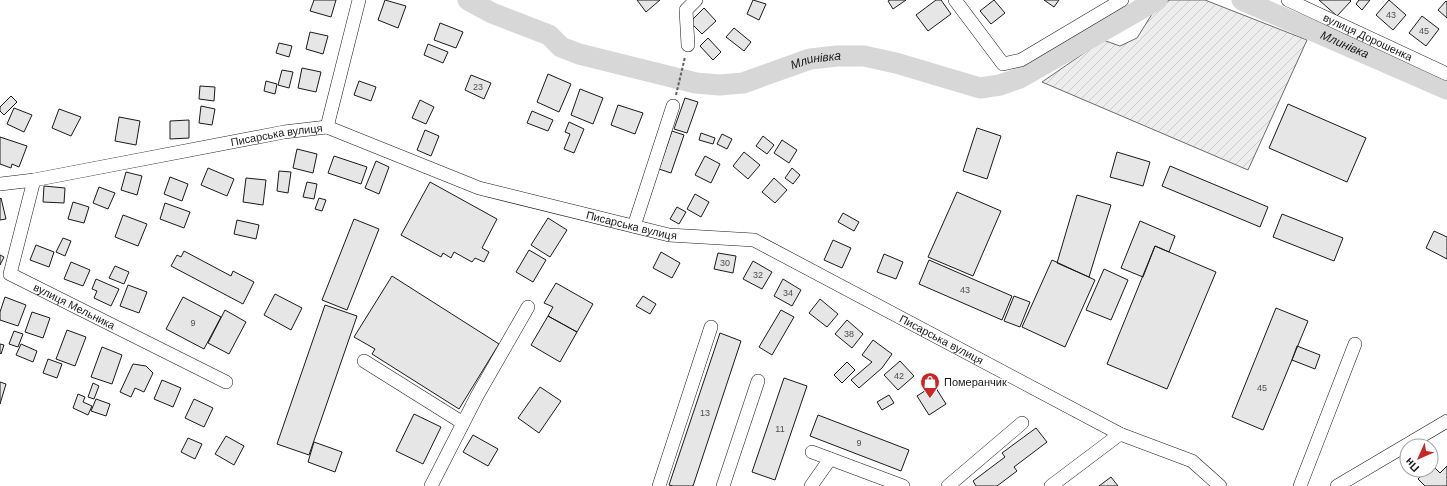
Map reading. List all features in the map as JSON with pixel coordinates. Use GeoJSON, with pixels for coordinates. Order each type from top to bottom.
{"type":"FeatureCollection","features":[{"type":"Feature","properties":{"kind":"street"},"geometry":{"type":"LineString","coordinates":[[327,127],[359,0]]}},
{"type":"Feature","properties":{"kind":"street"},"geometry":{"type":"LineString","coordinates":[[688,45],[686,10],[696,0]]}},
{"type":"Feature","properties":{"kind":"street"},"geometry":{"type":"LineString","coordinates":[[955,0],[1003,64],[1021,60],[1122,0]]}},
{"type":"Feature","properties":{"kind":"street","name":"вулиця Дорошенка"},"geometry":{"type":"LineString","coordinates":[[1288,0],[1447,74]]}},
{"type":"Feature","properties":{"kind":"street"},"geometry":{"type":"LineString","coordinates":[[634,226],[673,106]]}},
{"type":"Feature","properties":{"kind":"street","name":"Писарська вулиця"},"geometry":{"type":"LineString","coordinates":[[0,184],[34,180],[284,132],[327,127],[478,188],[669,235],[754,240],[1120,434],[1192,461],[1220,486]]}},
{"type":"Feature","properties":{"kind":"street","name":"вулиця Мельника"},"geometry":{"type":"LineString","coordinates":[[34,180],[10,274],[226,382]]}},
{"type":"Feature","properties":{"kind":"street"},"geometry":{"type":"LineString","coordinates":[[431,486],[476,396],[528,307]]}},
{"type":"Feature","properties":{"kind":"street"},"geometry":{"type":"LineString","coordinates":[[659,486],[711,326]]}},
{"type":"Feature","properties":{"kind":"street"},"geometry":{"type":"LineString","coordinates":[[1300,486],[1355,344]]}},
{"type":"Feature","properties":{"kind":"street"},"geometry":{"type":"LineString","coordinates":[[364,361],[463,423]]}},
{"type":"Feature","properties":{"kind":"street"},"geometry":{"type":"LineString","coordinates":[[726,485],[758,382]]}},
{"type":"Feature","properties":{"kind":"street"},"geometry":{"type":"LineString","coordinates":[[1337,486],[1447,422]]}},
{"type":"Feature","properties":{"kind":"street"},"geometry":{"type":"LineString","coordinates":[[948,486],[1022,424]]}},
{"type":"Feature","properties":{"kind":"street"},"geometry":{"type":"LineString","coordinates":[[1051,486],[1120,434]]}},
{"type":"Feature","properties":{"kind":"street"},"geometry":{"type":"LineString","coordinates":[[812,452],[903,486]]}},
{"type":"Feature","properties":{"kind":"street"},"geometry":{"type":"LineString","coordinates":[[811,486],[830,459]]}},
{"type":"Feature","properties":{"kind":"path"},"geometry":{"type":"LineString","coordinates":[[673,106],[688,45]]}},
{"type":"Feature","properties":{"kind":"shaded area"},"geometry":{"type":"Polygon","coordinates":[[[1170,0],[1205,0],[1307,40],[1248,170],[1042,82],[1103,40],[1120,46],[1137,38],[1157,6],[1170,0]]]}},
{"type":"Feature","properties":{"kind":"building"},"geometry":{"type":"Polygon","coordinates":[[[314,0],[336,0],[331,17],[310,11],[314,0]]]}},
{"type":"Feature","properties":{"kind":"building"},"geometry":{"type":"Polygon","coordinates":[[[385,0],[406,6],[398,28],[378,20],[385,0]]]}},
{"type":"Feature","properties":{"kind":"building"},"geometry":{"type":"Polygon","coordinates":[[[637,0],[660,0],[646,12],[637,0]]]}},
{"type":"Feature","properties":{"kind":"building"},"geometry":{"type":"Polygon","coordinates":[[[753,0],[766,4],[759,20],[747,14],[753,0]]]}},
{"type":"Feature","properties":{"kind":"building"},"geometry":{"type":"Polygon","coordinates":[[[906,0],[893,9],[888,1],[906,0]]]}},
{"type":"Feature","properties":{"kind":"building"},"geometry":{"type":"Polygon","coordinates":[[[936,0],[941,0],[951,14],[928,31],[916,15],[936,0]]]}},
{"type":"Feature","properties":{"kind":"building"},"geometry":{"type":"Polygon","coordinates":[[[994,0],[1005,13],[991,24],[980,11],[994,0]]]}},
{"type":"Feature","properties":{"kind":"building"},"geometry":{"type":"Polygon","coordinates":[[[1044,0],[1059,0],[1054,7],[1044,0]]]}},
{"type":"Feature","properties":{"kind":"building"},"geometry":{"type":"Polygon","coordinates":[[[1319,0],[1350,0],[1351,1],[1337,16],[1319,0]]]}},
{"type":"Feature","properties":{"kind":"building"},"geometry":{"type":"Polygon","coordinates":[[[1359,0],[1370,0],[1362,10],[1356,4],[1359,0]]]}},
{"type":"Feature","properties":{"kind":"building"},"geometry":{"type":"Polygon","coordinates":[[[1389,0],[1406,15],[1393,30],[1376,15],[1389,0]]]}},
{"type":"Feature","properties":{"kind":"building"},"geometry":{"type":"Polygon","coordinates":[[[1446,1],[1447,2],[1447,18],[1438,10],[1446,1]]]}},
{"type":"Feature","properties":{"kind":"building"},"geometry":{"type":"Polygon","coordinates":[[[704,8],[716,21],[702,34],[690,22],[704,8]]]}},
{"type":"Feature","properties":{"kind":"building"},"geometry":{"type":"Polygon","coordinates":[[[1422,16],[1439,29],[1426,46],[1409,33],[1422,16]]]}},
{"type":"Feature","properties":{"kind":"building"},"geometry":{"type":"Polygon","coordinates":[[[440,23],[463,32],[456,48],[434,40],[440,23]]]}},
{"type":"Feature","properties":{"kind":"building"},"geometry":{"type":"Polygon","coordinates":[[[734,28],[751,42],[744,51],[726,37],[734,28]]]}},
{"type":"Feature","properties":{"kind":"building"},"geometry":{"type":"Polygon","coordinates":[[[310,32],[328,36],[323,54],[306,49],[310,32]]]}},
{"type":"Feature","properties":{"kind":"building"},"geometry":{"type":"Polygon","coordinates":[[[708,38],[721,52],[713,60],[700,46],[708,38]]]}},
{"type":"Feature","properties":{"kind":"building"},"geometry":{"type":"Polygon","coordinates":[[[279,43],[292,46],[289,57],[276,53],[279,43]]]}},
{"type":"Feature","properties":{"kind":"building"},"geometry":{"type":"Polygon","coordinates":[[[428,44],[448,52],[443,63],[424,55],[428,44]]]}},
{"type":"Feature","properties":{"kind":"building"},"geometry":{"type":"Polygon","coordinates":[[[302,68],[321,72],[316,92],[298,88],[302,68]]]}},
{"type":"Feature","properties":{"kind":"building"},"geometry":{"type":"Polygon","coordinates":[[[282,70],[293,72],[289,88],[278,85],[282,70]]]}},
{"type":"Feature","properties":{"kind":"building"},"geometry":{"type":"Polygon","coordinates":[[[548,74],[571,84],[559,112],[537,102],[548,74]]]}},
{"type":"Feature","properties":{"kind":"building"},"geometry":{"type":"Polygon","coordinates":[[[471,75],[491,83],[484,99],[465,90],[471,75]]]}},
{"type":"Feature","properties":{"kind":"building"},"geometry":{"type":"Polygon","coordinates":[[[266,81],[277,84],[275,94],[264,91],[266,81]]]}},
{"type":"Feature","properties":{"kind":"building"},"geometry":{"type":"Polygon","coordinates":[[[359,81],[376,87],[371,101],[354,95],[359,81]]]}},
{"type":"Feature","properties":{"kind":"building"},"geometry":{"type":"Polygon","coordinates":[[[200,86],[215,87],[214,101],[199,99],[200,86]]]}},
{"type":"Feature","properties":{"kind":"building"},"geometry":{"type":"Polygon","coordinates":[[[580,89],[603,98],[593,124],[571,115],[580,89]]]}},
{"type":"Feature","properties":{"kind":"building"},"geometry":{"type":"Polygon","coordinates":[[[11,96],[17,102],[4,115],[0,111],[0,107],[11,96]]]}},
{"type":"Feature","properties":{"kind":"building"},"geometry":{"type":"Polygon","coordinates":[[[685,98],[698,102],[687,133],[674,129],[685,98]]]}},
{"type":"Feature","properties":{"kind":"building"},"geometry":{"type":"Polygon","coordinates":[[[420,100],[434,107],[426,124],[412,118],[420,100]]]}},
{"type":"Feature","properties":{"kind":"building"},"geometry":{"type":"Polygon","coordinates":[[[1288,104],[1366,138],[1347,182],[1269,148],[1288,104]]]}},
{"type":"Feature","properties":{"kind":"building"},"geometry":{"type":"Polygon","coordinates":[[[618,105],[643,113],[635,134],[611,125],[618,105]]]}},
{"type":"Feature","properties":{"kind":"building"},"geometry":{"type":"Polygon","coordinates":[[[201,106],[215,109],[212,125],[199,123],[201,106]]]}},
{"type":"Feature","properties":{"kind":"building"},"geometry":{"type":"Polygon","coordinates":[[[14,108],[32,115],[24,132],[7,124],[14,108]]]}},
{"type":"Feature","properties":{"kind":"building"},"geometry":{"type":"Polygon","coordinates":[[[59,109],[81,117],[71,136],[52,128],[59,109]]]}},
{"type":"Feature","properties":{"kind":"building"},"geometry":{"type":"Polygon","coordinates":[[[532,111],[553,120],[548,131],[527,123],[532,111]]]}},
{"type":"Feature","properties":{"kind":"building"},"geometry":{"type":"Polygon","coordinates":[[[119,117],[140,121],[136,145],[115,141],[119,117]]]}},
{"type":"Feature","properties":{"kind":"building"},"geometry":{"type":"Polygon","coordinates":[[[189,120],[189,138],[170,139],[170,121],[189,120]]]}},
{"type":"Feature","properties":{"kind":"building"},"geometry":{"type":"Polygon","coordinates":[[[569,122],[584,129],[574,153],[564,149],[570,134],[565,132],[569,122]]]}},
{"type":"Feature","properties":{"kind":"building"},"geometry":{"type":"Polygon","coordinates":[[[977,128],[1001,136],[987,179],[963,171],[977,128]]]}},
{"type":"Feature","properties":{"kind":"building"},"geometry":{"type":"Polygon","coordinates":[[[425,130],[439,136],[431,156],[417,150],[425,130]]]}},
{"type":"Feature","properties":{"kind":"building"},"geometry":{"type":"Polygon","coordinates":[[[672,131],[684,135],[671,173],[659,169],[672,131]]]}},
{"type":"Feature","properties":{"kind":"building"},"geometry":{"type":"Polygon","coordinates":[[[701,133],[715,138],[713,144],[699,140],[701,133]]]}},
{"type":"Feature","properties":{"kind":"building"},"geometry":{"type":"Polygon","coordinates":[[[722,134],[732,139],[727,149],[717,144],[722,134]]]}},
{"type":"Feature","properties":{"kind":"building"},"geometry":{"type":"Polygon","coordinates":[[[763,136],[774,145],[767,154],[756,146],[763,136]]]}},
{"type":"Feature","properties":{"kind":"building"},"geometry":{"type":"Polygon","coordinates":[[[0,137],[27,146],[19,167],[12,164],[11,168],[0,164],[0,137]]]}},
{"type":"Feature","properties":{"kind":"building"},"geometry":{"type":"Polygon","coordinates":[[[782,140],[797,150],[789,163],[774,153],[782,140]]]}},
{"type":"Feature","properties":{"kind":"building"},"geometry":{"type":"Polygon","coordinates":[[[297,149],[317,154],[313,173],[293,168],[297,149]]]}},
{"type":"Feature","properties":{"kind":"building"},"geometry":{"type":"Polygon","coordinates":[[[744,152],[760,165],[748,179],[733,166],[744,152]]]}},
{"type":"Feature","properties":{"kind":"building"},"geometry":{"type":"Polygon","coordinates":[[[1117,152],[1150,162],[1143,186],[1110,177],[1117,152]]]}},
{"type":"Feature","properties":{"kind":"building"},"geometry":{"type":"Polygon","coordinates":[[[334,156],[367,167],[361,184],[328,173],[334,156]]]}},
{"type":"Feature","properties":{"kind":"building"},"geometry":{"type":"Polygon","coordinates":[[[705,156],[720,164],[711,183],[695,175],[705,156]]]}},
{"type":"Feature","properties":{"kind":"building"},"geometry":{"type":"Polygon","coordinates":[[[376,161],[389,167],[379,194],[365,188],[376,161]]]}},
{"type":"Feature","properties":{"kind":"building"},"geometry":{"type":"Polygon","coordinates":[[[1170,166],[1268,207],[1260,227],[1162,186],[1170,166]]]}},
{"type":"Feature","properties":{"kind":"building"},"geometry":{"type":"Polygon","coordinates":[[[208,168],[234,179],[227,196],[201,185],[208,168]]]}},
{"type":"Feature","properties":{"kind":"building"},"geometry":{"type":"Polygon","coordinates":[[[792,168],[800,175],[793,184],[785,178],[792,168]]]}},
{"type":"Feature","properties":{"kind":"building"},"geometry":{"type":"Polygon","coordinates":[[[279,171],[291,172],[288,193],[277,191],[279,171]]]}},
{"type":"Feature","properties":{"kind":"building"},"geometry":{"type":"Polygon","coordinates":[[[126,172],[142,176],[137,195],[121,190],[126,172]]]}},
{"type":"Feature","properties":{"kind":"building"},"geometry":{"type":"Polygon","coordinates":[[[170,177],[188,184],[182,201],[164,194],[170,177]]]}},
{"type":"Feature","properties":{"kind":"building"},"geometry":{"type":"Polygon","coordinates":[[[246,178],[266,180],[263,205],[243,202],[246,178]]]}},
{"type":"Feature","properties":{"kind":"building"},"geometry":{"type":"Polygon","coordinates":[[[774,178],[787,190],[775,203],[762,192],[774,178]]]}},
{"type":"Feature","properties":{"kind":"building"},"geometry":{"type":"Polygon","coordinates":[[[307,182],[317,184],[314,199],[303,197],[307,182]]]}},
{"type":"Feature","properties":{"kind":"building"},"geometry":{"type":"Polygon","coordinates":[[[430,182],[497,219],[482,248],[489,252],[484,262],[475,258],[472,262],[454,252],[451,258],[443,253],[441,257],[401,235],[430,182]]]}},
{"type":"Feature","properties":{"kind":"building"},"geometry":{"type":"Polygon","coordinates":[[[44,186],[65,188],[64,203],[43,202],[44,186]]]}},
{"type":"Feature","properties":{"kind":"building"},"geometry":{"type":"Polygon","coordinates":[[[99,187],[115,193],[108,209],[93,203],[99,187]]]}},
{"type":"Feature","properties":{"kind":"building"},"geometry":{"type":"Polygon","coordinates":[[[957,192],[1001,211],[973,276],[928,257],[957,192]]]}},
{"type":"Feature","properties":{"kind":"building"},"geometry":{"type":"Polygon","coordinates":[[[695,194],[709,202],[701,217],[687,209],[695,194]]]}},
{"type":"Feature","properties":{"kind":"building"},"geometry":{"type":"Polygon","coordinates":[[[1077,195],[1111,205],[1089,277],[1057,263],[1077,195]]]}},
{"type":"Feature","properties":{"kind":"building"},"geometry":{"type":"Polygon","coordinates":[[[1,198],[6,219],[0,220],[0,199],[1,198]]]}},
{"type":"Feature","properties":{"kind":"building"},"geometry":{"type":"Polygon","coordinates":[[[319,198],[326,200],[322,211],[315,209],[319,198]]]}},
{"type":"Feature","properties":{"kind":"building"},"geometry":{"type":"Polygon","coordinates":[[[73,202],[89,207],[84,223],[68,219],[73,202]]]}},
{"type":"Feature","properties":{"kind":"building"},"geometry":{"type":"Polygon","coordinates":[[[165,203],[190,212],[184,228],[160,219],[165,203]]]}},
{"type":"Feature","properties":{"kind":"building"},"geometry":{"type":"Polygon","coordinates":[[[677,207],[686,212],[679,224],[670,219],[677,207]]]}},
{"type":"Feature","properties":{"kind":"building"},"geometry":{"type":"Polygon","coordinates":[[[843,213],[859,222],[854,231],[838,222],[843,213]]]}},
{"type":"Feature","properties":{"kind":"building"},"geometry":{"type":"Polygon","coordinates":[[[1282,214],[1343,238],[1334,261],[1273,237],[1282,214]]]}},
{"type":"Feature","properties":{"kind":"building"},"geometry":{"type":"Polygon","coordinates":[[[123,215],[147,224],[138,246],[115,237],[123,215]]]}},
{"type":"Feature","properties":{"kind":"building"},"geometry":{"type":"Polygon","coordinates":[[[548,218],[567,230],[550,257],[531,245],[548,218]]]}},
{"type":"Feature","properties":{"kind":"building"},"geometry":{"type":"Polygon","coordinates":[[[354,219],[379,229],[347,310],[322,300],[354,219]]]}},
{"type":"Feature","properties":{"kind":"building"},"geometry":{"type":"Polygon","coordinates":[[[237,220],[259,225],[256,239],[234,234],[237,220]]]}},
{"type":"Feature","properties":{"kind":"building"},"geometry":{"type":"Polygon","coordinates":[[[1140,221],[1175,236],[1169,252],[1155,246],[1143,277],[1121,268],[1140,221]]]}},
{"type":"Feature","properties":{"kind":"building"},"geometry":{"type":"Polygon","coordinates":[[[1434,231],[1447,237],[1447,259],[1426,248],[1434,231]]]}},
{"type":"Feature","properties":{"kind":"building"},"geometry":{"type":"Polygon","coordinates":[[[63,238],[71,241],[65,256],[56,252],[63,238]]]}},
{"type":"Feature","properties":{"kind":"building"},"geometry":{"type":"Polygon","coordinates":[[[833,240],[851,248],[842,268],[824,260],[833,240]]]}},
{"type":"Feature","properties":{"kind":"building"},"geometry":{"type":"Polygon","coordinates":[[[36,245],[54,252],[49,267],[30,260],[36,245]]]}},
{"type":"Feature","properties":{"kind":"building"},"geometry":{"type":"Polygon","coordinates":[[[1155,246],[1216,272],[1167,389],[1107,364],[1155,246]]]}},
{"type":"Feature","properties":{"kind":"building"},"geometry":{"type":"Polygon","coordinates":[[[529,250],[546,260],[533,282],[516,272],[529,250]]]}},
{"type":"Feature","properties":{"kind":"building"},"geometry":{"type":"Polygon","coordinates":[[[184,251],[231,276],[233,271],[254,282],[243,304],[171,266],[177,255],[181,257],[184,251]]]}},
{"type":"Feature","properties":{"kind":"building"},"geometry":{"type":"Polygon","coordinates":[[[661,252],[680,263],[672,278],[653,268],[661,252]]]}},
{"type":"Feature","properties":{"kind":"building"},"geometry":{"type":"Polygon","coordinates":[[[718,253],[736,256],[733,273],[714,269],[718,253]]]}},
{"type":"Feature","properties":{"kind":"building"},"geometry":{"type":"Polygon","coordinates":[[[884,254],[903,262],[896,279],[877,272],[884,254]]]}},
{"type":"Feature","properties":{"kind":"building"},"geometry":{"type":"Polygon","coordinates":[[[0,255],[4,257],[0,265],[0,255]]]}},
{"type":"Feature","properties":{"kind":"building"},"geometry":{"type":"Polygon","coordinates":[[[929,260],[1012,296],[1002,320],[919,284],[929,260]]]}},
{"type":"Feature","properties":{"kind":"building"},"geometry":{"type":"Polygon","coordinates":[[[1052,260],[1095,280],[1065,347],[1022,327],[1052,260]]]}},
{"type":"Feature","properties":{"kind":"building"},"geometry":{"type":"Polygon","coordinates":[[[753,261],[772,272],[762,289],[743,279],[753,261]]]}},
{"type":"Feature","properties":{"kind":"building"},"geometry":{"type":"Polygon","coordinates":[[[71,262],[90,270],[83,286],[64,279],[71,262]]]}},
{"type":"Feature","properties":{"kind":"building"},"geometry":{"type":"Polygon","coordinates":[[[115,266],[129,272],[124,284],[109,278],[115,266]]]}},
{"type":"Feature","properties":{"kind":"building"},"geometry":{"type":"Polygon","coordinates":[[[1104,269],[1128,280],[1111,320],[1086,310],[1104,269]]]}},
{"type":"Feature","properties":{"kind":"building"},"geometry":{"type":"Polygon","coordinates":[[[392,276],[499,344],[459,409],[372,354],[375,349],[354,337],[392,276]]]}},
{"type":"Feature","properties":{"kind":"building"},"geometry":{"type":"Polygon","coordinates":[[[96,279],[119,289],[111,306],[94,298],[97,291],[92,289],[96,279]]]}},
{"type":"Feature","properties":{"kind":"building"},"geometry":{"type":"Polygon","coordinates":[[[783,279],[801,290],[792,306],[774,296],[783,279]]]}},
{"type":"Feature","properties":{"kind":"building"},"geometry":{"type":"Polygon","coordinates":[[[556,283],[593,304],[577,332],[548,316],[553,307],[544,303],[556,283]]]}},
{"type":"Feature","properties":{"kind":"building"},"geometry":{"type":"Polygon","coordinates":[[[128,285],[147,292],[139,313],[120,306],[128,285]]]}},
{"type":"Feature","properties":{"kind":"building"},"geometry":{"type":"Polygon","coordinates":[[[275,294],[302,308],[291,330],[264,315],[275,294]]]}},
{"type":"Feature","properties":{"kind":"building"},"geometry":{"type":"Polygon","coordinates":[[[643,296],[656,304],[650,314],[636,306],[643,296]]]}},
{"type":"Feature","properties":{"kind":"building"},"geometry":{"type":"Polygon","coordinates":[[[1014,296],[1030,302],[1020,327],[1004,321],[1014,296]]]}},
{"type":"Feature","properties":{"kind":"building"},"geometry":{"type":"Polygon","coordinates":[[[5,297],[26,305],[18,326],[0,320],[0,312],[5,297]]]}},
{"type":"Feature","properties":{"kind":"building"},"geometry":{"type":"Polygon","coordinates":[[[183,297],[221,317],[204,349],[166,329],[183,297]]]}},
{"type":"Feature","properties":{"kind":"building"},"geometry":{"type":"Polygon","coordinates":[[[820,299],[838,314],[827,327],[809,313],[820,299]]]}},
{"type":"Feature","properties":{"kind":"building"},"geometry":{"type":"Polygon","coordinates":[[[325,305],[357,316],[309,455],[277,444],[325,305]]]}},
{"type":"Feature","properties":{"kind":"building"},"geometry":{"type":"Polygon","coordinates":[[[1276,308],[1308,321],[1263,430],[1232,417],[1276,308]]]}},
{"type":"Feature","properties":{"kind":"building"},"geometry":{"type":"Polygon","coordinates":[[[225,310],[246,322],[229,354],[208,343],[225,310]]]}},
{"type":"Feature","properties":{"kind":"building"},"geometry":{"type":"Polygon","coordinates":[[[781,310],[794,317],[772,355],[759,347],[781,310]]]}},
{"type":"Feature","properties":{"kind":"building"},"geometry":{"type":"Polygon","coordinates":[[[32,312],[50,318],[43,338],[25,332],[32,312]]]}},
{"type":"Feature","properties":{"kind":"building"},"geometry":{"type":"Polygon","coordinates":[[[548,316],[577,332],[560,362],[531,345],[548,316]]]}},
{"type":"Feature","properties":{"kind":"building"},"geometry":{"type":"Polygon","coordinates":[[[847,320],[863,334],[852,348],[835,334],[847,320]]]}},
{"type":"Feature","properties":{"kind":"building"},"geometry":{"type":"Polygon","coordinates":[[[67,330],[86,337],[75,366],[56,359],[67,330]]]}},
{"type":"Feature","properties":{"kind":"building"},"geometry":{"type":"Polygon","coordinates":[[[14,331],[23,334],[18,347],[9,344],[14,331]]]}},
{"type":"Feature","properties":{"kind":"building"},"geometry":{"type":"Polygon","coordinates":[[[720,333],[741,341],[693,486],[669,485],[720,333]]]}},
{"type":"Feature","properties":{"kind":"building"},"geometry":{"type":"Polygon","coordinates":[[[873,340],[892,354],[882,368],[859,388],[851,380],[872,362],[862,355],[873,340]]]}},
{"type":"Feature","properties":{"kind":"building"},"geometry":{"type":"Polygon","coordinates":[[[0,344],[4,345],[1,354],[0,353],[0,344]]]}},
{"type":"Feature","properties":{"kind":"building"},"geometry":{"type":"Polygon","coordinates":[[[21,344],[37,351],[33,362],[16,355],[21,344]]]}},
{"type":"Feature","properties":{"kind":"building"},"geometry":{"type":"Polygon","coordinates":[[[1297,346],[1320,355],[1315,369],[1292,360],[1297,346]]]}},
{"type":"Feature","properties":{"kind":"building"},"geometry":{"type":"Polygon","coordinates":[[[102,347],[122,355],[112,384],[91,377],[102,347]]]}},
{"type":"Feature","properties":{"kind":"building"},"geometry":{"type":"Polygon","coordinates":[[[48,359],[62,364],[57,378],[43,373],[48,359]]]}},
{"type":"Feature","properties":{"kind":"building"},"geometry":{"type":"Polygon","coordinates":[[[900,361],[914,376],[898,390],[884,375],[900,361]]]}},
{"type":"Feature","properties":{"kind":"building"},"geometry":{"type":"Polygon","coordinates":[[[847,362],[855,370],[842,383],[834,375],[847,362]]]}},
{"type":"Feature","properties":{"kind":"building"},"geometry":{"type":"Polygon","coordinates":[[[133,364],[146,366],[153,373],[144,392],[135,388],[131,397],[120,392],[133,364]]]}},
{"type":"Feature","properties":{"kind":"building"},"geometry":{"type":"Polygon","coordinates":[[[784,378],[807,386],[775,480],[752,472],[784,378]]]}},
{"type":"Feature","properties":{"kind":"building"},"geometry":{"type":"Polygon","coordinates":[[[162,380],[181,388],[173,407],[154,399],[162,380]]]}},
{"type":"Feature","properties":{"kind":"building"},"geometry":{"type":"Polygon","coordinates":[[[0,382],[6,384],[0,404],[0,382]]]}},
{"type":"Feature","properties":{"kind":"building"},"geometry":{"type":"Polygon","coordinates":[[[93,383],[99,386],[94,399],[88,397],[93,383]]]}},
{"type":"Feature","properties":{"kind":"building"},"geometry":{"type":"Polygon","coordinates":[[[934,385],[946,404],[929,415],[917,396],[934,385]]]}},
{"type":"Feature","properties":{"kind":"building"},"geometry":{"type":"Polygon","coordinates":[[[540,387],[561,401],[539,433],[518,418],[540,387]]]}},
{"type":"Feature","properties":{"kind":"building"},"geometry":{"type":"Polygon","coordinates":[[[78,394],[85,397],[83,402],[92,406],[88,415],[73,408],[78,394]]]}},
{"type":"Feature","properties":{"kind":"building"},"geometry":{"type":"Polygon","coordinates":[[[889,395],[894,403],[882,410],[877,402],[889,395]]]}},
{"type":"Feature","properties":{"kind":"building"},"geometry":{"type":"Polygon","coordinates":[[[96,399],[110,404],[106,416],[91,411],[96,399]]]}},
{"type":"Feature","properties":{"kind":"building"},"geometry":{"type":"Polygon","coordinates":[[[194,399],[213,408],[204,427],[185,418],[194,399]]]}},
{"type":"Feature","properties":{"kind":"building"},"geometry":{"type":"Polygon","coordinates":[[[414,414],[441,427],[423,464],[396,451],[414,414]]]}},
{"type":"Feature","properties":{"kind":"building"},"geometry":{"type":"Polygon","coordinates":[[[818,415],[909,450],[901,471],[810,436],[818,415]]]}},
{"type":"Feature","properties":{"kind":"building"},"geometry":{"type":"Polygon","coordinates":[[[1036,428],[1047,442],[1014,467],[1017,471],[997,486],[976,486],[973,481],[1005,457],[1002,453],[1036,428]]]}},
{"type":"Feature","properties":{"kind":"building"},"geometry":{"type":"Polygon","coordinates":[[[473,435],[498,449],[488,466],[463,452],[473,435]]]}},
{"type":"Feature","properties":{"kind":"building"},"geometry":{"type":"Polygon","coordinates":[[[226,436],[244,446],[234,465],[215,454],[226,436]]]}},
{"type":"Feature","properties":{"kind":"building"},"geometry":{"type":"Polygon","coordinates":[[[188,438],[202,444],[195,459],[181,452],[188,438]]]}},
{"type":"Feature","properties":{"kind":"building"},"geometry":{"type":"Polygon","coordinates":[[[314,442],[342,452],[335,472],[308,462],[314,442]]]}},
{"type":"Feature","properties":{"kind":"building"},"geometry":{"type":"Polygon","coordinates":[[[1447,466],[1447,486],[1425,486],[1418,479],[1439,478],[1439,472],[1440,473],[1447,466]]]}},
{"type":"Feature","properties":{"kind":"building"},"geometry":{"type":"Polygon","coordinates":[[[1111,477],[1118,486],[1099,486],[1111,477]]]}},
{"type":"Feature","properties":{"kind":"waterway","name":"Млинівка"},"geometry":{"type":"LineString","coordinates":[[468,0],[492,13],[549,35],[561,47],[579,54],[696,83],[719,85],[743,83],[810,59],[837,56],[864,56],[896,63],[980,88],[1000,85],[1020,78],[1157,0]]}},
{"type":"Feature","properties":{"kind":"waterway","name":"Млинівка"},"geometry":{"type":"LineString","coordinates":[[1242,0],[1447,89]]}},
{"type":"Feature","properties":{"kind":"place","name":"Померанчик"},"geometry":{"type":"Point","coordinates":[930,399]}}]}
